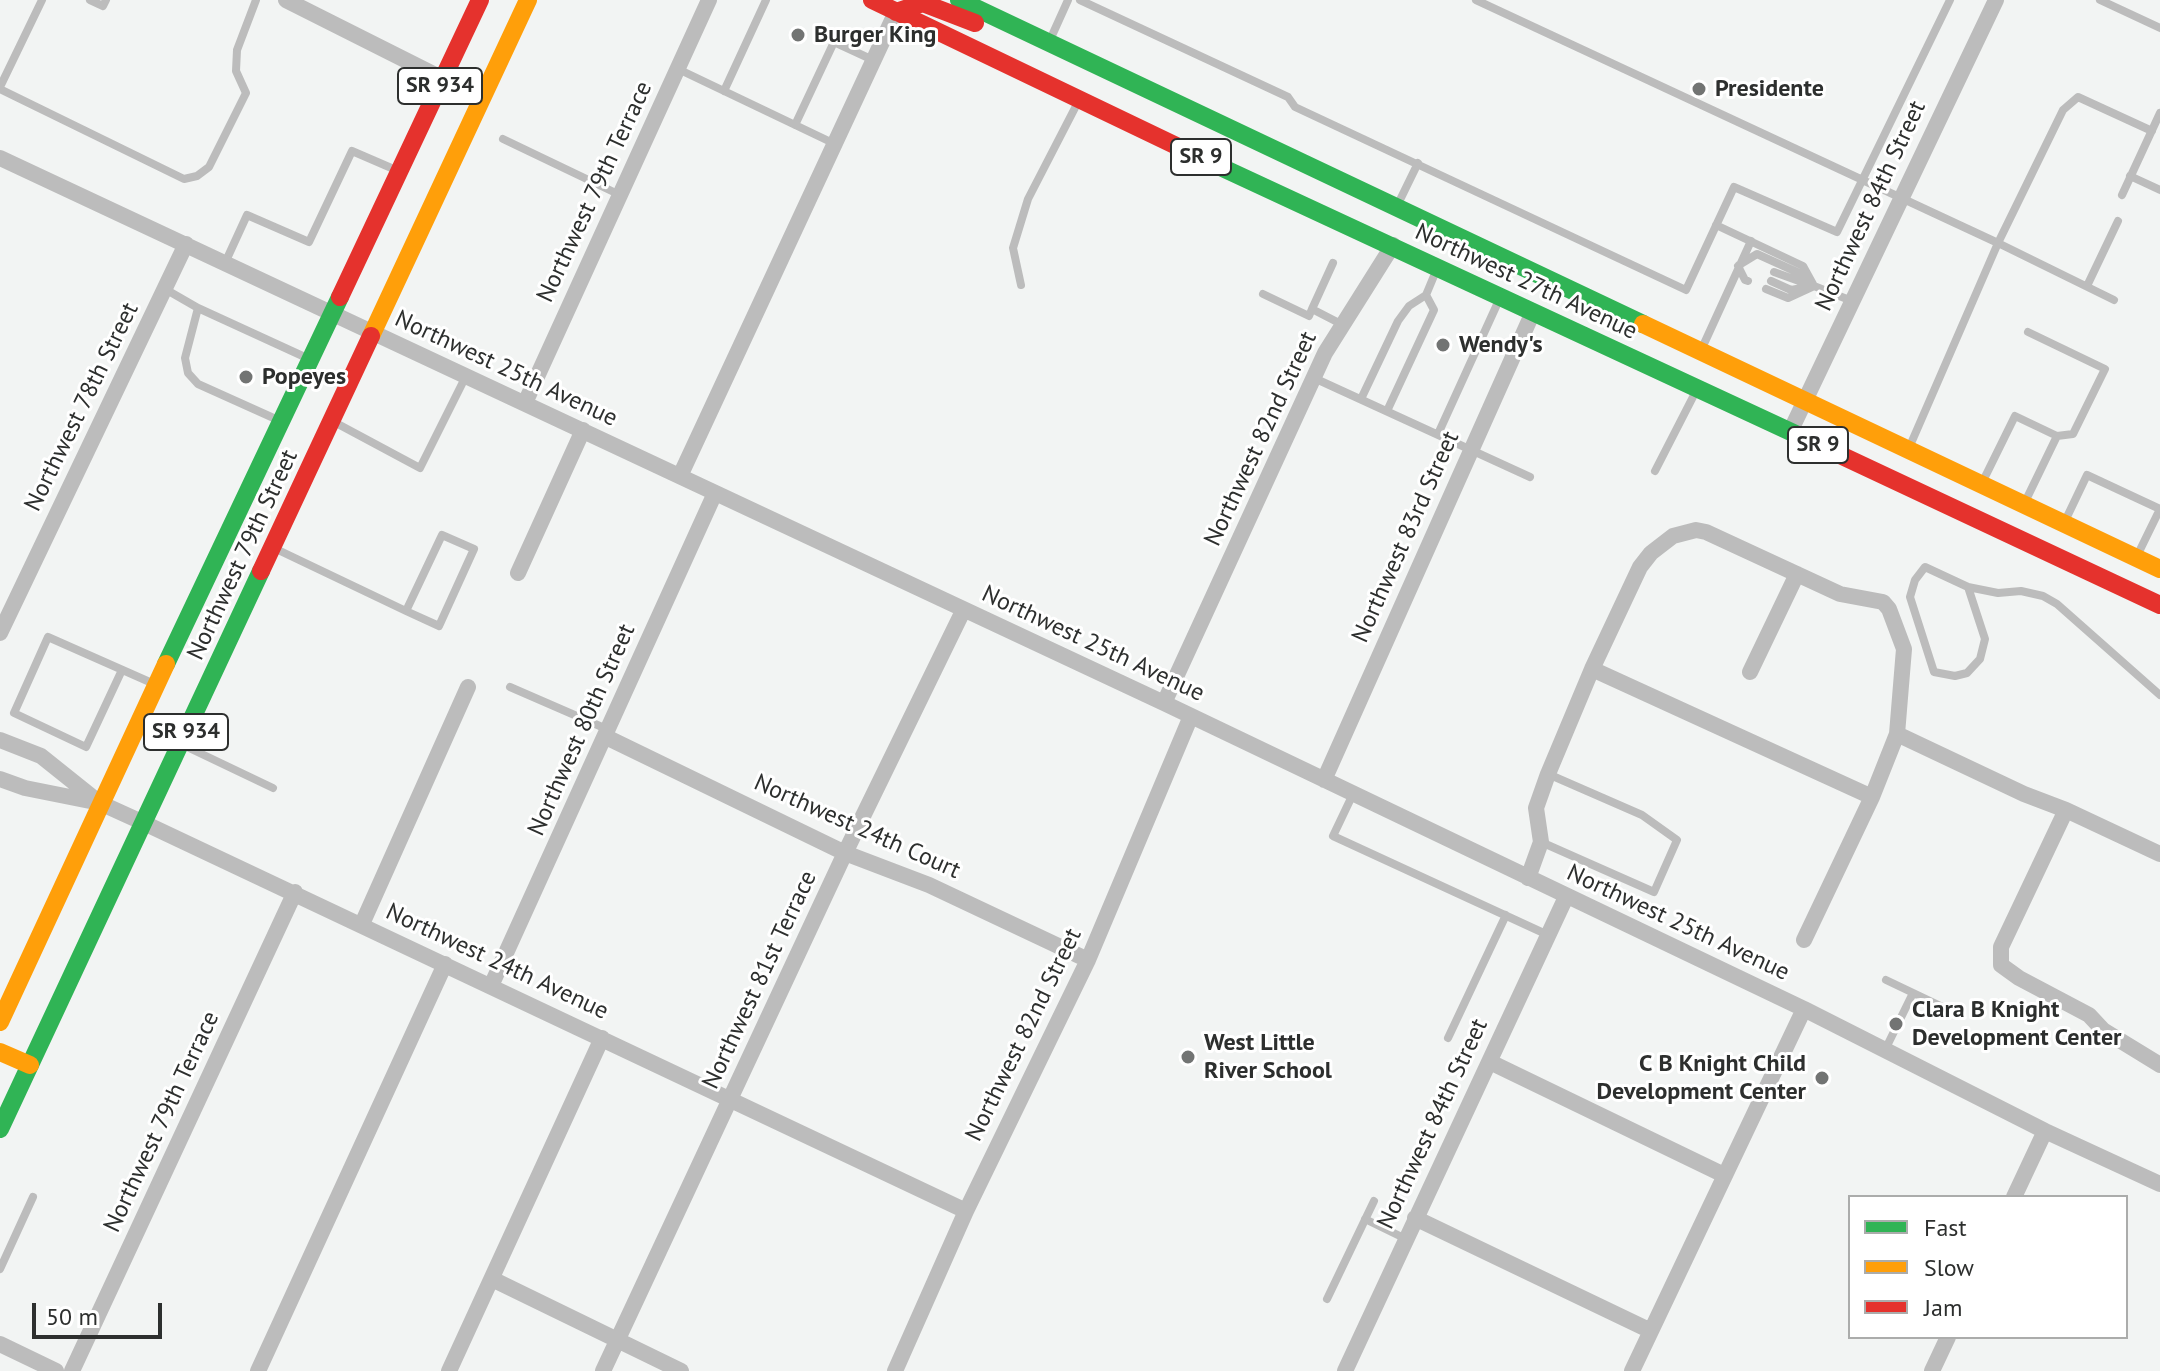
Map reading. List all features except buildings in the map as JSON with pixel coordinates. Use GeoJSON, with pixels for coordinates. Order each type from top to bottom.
{"type":"FeatureCollection","features":[{"type":"Feature","properties":{"kind":"main road","name":"Northwest 79th Street"},"geometry":{"type":"LineString","coordinates":[[0,1129],[181,744],[281,422],[480,0]]}},
{"type":"Feature","properties":{"kind":"main road","name":"Northwest 79th Street"},"geometry":{"type":"LineString","coordinates":[[0,1022],[157,685],[237,570],[273,547],[528,0]]}},
{"type":"Feature","properties":{"kind":"main road","name":"Northwest 27th Avenue"},"geometry":{"type":"LineString","coordinates":[[872,0],[2160,605]]}},
{"type":"Feature","properties":{"kind":"main road","name":"Northwest 27th Avenue"},"geometry":{"type":"LineString","coordinates":[[959,0],[2160,569]]}},
{"type":"Feature","properties":{"kind":"main road"},"geometry":{"type":"LineString","coordinates":[[896,12],[923,3],[1011,37],[1044,42]]}},
{"type":"Feature","properties":{"kind":"main road"},"geometry":{"type":"LineString","coordinates":[[1055,88],[1066,76],[1084,74],[1125,80]]}},
{"type":"Feature","properties":{"kind":"main road"},"geometry":{"type":"LineString","coordinates":[[1348,224],[1385,214],[1397,207]]}},
{"type":"Feature","properties":{"kind":"main road"},"geometry":{"type":"LineString","coordinates":[[1393,245],[1407,238],[1426,238],[1504,274],[1533,272]]}},
{"type":"Feature","properties":{"kind":"main road"},"geometry":{"type":"LineString","coordinates":[[1533,312],[1554,296],[1572,290]]}},
{"type":"Feature","properties":{"kind":"main road"},"geometry":{"type":"LineString","coordinates":[[0,1052],[30,1065]]}},
{"type":"Feature","properties":{"kind":"street"},"geometry":{"type":"LineString","coordinates":[[286,0],[443,79]]}},
{"type":"Feature","properties":{"kind":"street","name":"Northwest 79th Terrace"},"geometry":{"type":"LineString","coordinates":[[525,403],[709,0]]}},
{"type":"Feature","properties":{"kind":"street","name":"Northwest 84th Street"},"geometry":{"type":"LineString","coordinates":[[1790,432],[1996,0]]}},
{"type":"Feature","properties":{"kind":"street"},"geometry":{"type":"LineString","coordinates":[[680,476],[896,12]]}},
{"type":"Feature","properties":{"kind":"street","name":"Northwest 25th Avenue"},"geometry":{"type":"LineString","coordinates":[[0,158],[1164,703],[1804,1009],[2045,1131],[2160,1184]]}},
{"type":"Feature","properties":{"kind":"street","name":"Northwest 78th Street"},"geometry":{"type":"LineString","coordinates":[[0,633],[186,244]]}},
{"type":"Feature","properties":{"kind":"street","name":"Northwest 82nd Street"},"geometry":{"type":"LineString","coordinates":[[1164,703],[1314,378],[1393,245]]}},
{"type":"Feature","properties":{"kind":"street","name":"Northwest 83rd Street"},"geometry":{"type":"LineString","coordinates":[[1324,780],[1533,312]]}},
{"type":"Feature","properties":{"kind":"street"},"geometry":{"type":"LineString","coordinates":[[518,573],[583,430]]}},
{"type":"Feature","properties":{"kind":"street","name":"Northwest 80th Street"},"geometry":{"type":"LineString","coordinates":[[491,986],[715,493]]}},
{"type":"Feature","properties":{"kind":"street"},"geometry":{"type":"LineString","coordinates":[[1528,878],[1541,842],[1536,808],[1548,774],[1592,669],[1640,567],[1651,553],[1673,536],[1696,530],[1706,532],[1840,594],[1877,599],[1889,609],[1904,649],[1897,734],[1872,797],[1804,940]]}},
{"type":"Feature","properties":{"kind":"street"},"geometry":{"type":"LineString","coordinates":[[1750,672],[1797,574]]}},
{"type":"Feature","properties":{"kind":"street","name":"Northwest 81st Terrace"},"geometry":{"type":"LineString","coordinates":[[603,1371],[845,853],[963,611]]}},
{"type":"Feature","properties":{"kind":"street"},"geometry":{"type":"LineString","coordinates":[[1592,669],[1872,797]]}},
{"type":"Feature","properties":{"kind":"street"},"geometry":{"type":"LineString","coordinates":[[362,924],[468,687]]}},
{"type":"Feature","properties":{"kind":"street","name":"Northwest 82nd Street"},"geometry":{"type":"LineString","coordinates":[[895,1371],[966,1211],[1088,960],[1191,716]]}},
{"type":"Feature","properties":{"kind":"street","name":"Northwest 24th Court"},"geometry":{"type":"LineString","coordinates":[[608,734],[845,853],[929,885],[1088,960]]}},
{"type":"Feature","properties":{"kind":"street"},"geometry":{"type":"LineString","coordinates":[[1897,734],[2160,854]]}},
{"type":"Feature","properties":{"kind":"street"},"geometry":{"type":"LineString","coordinates":[[0,740],[41,756],[100,803]]}},
{"type":"Feature","properties":{"kind":"street","name":"Northwest 24th Avenue"},"geometry":{"type":"LineString","coordinates":[[0,779],[25,788],[100,803],[295,892],[966,1211]]}},
{"type":"Feature","properties":{"kind":"street"},"geometry":{"type":"LineString","coordinates":[[2066,810],[2001,947],[2001,965],[2019,978],[2089,1015],[2103,1030],[2160,1065]]}},
{"type":"Feature","properties":{"kind":"street","name":"Northwest 79th Terrace"},"geometry":{"type":"LineString","coordinates":[[72,1371],[295,892]]}},
{"type":"Feature","properties":{"kind":"street","name":"Northwest 84th Street"},"geometry":{"type":"LineString","coordinates":[[1345,1371],[1566,897]]}},
{"type":"Feature","properties":{"kind":"street"},"geometry":{"type":"LineString","coordinates":[[258,1371],[445,964]]}},
{"type":"Feature","properties":{"kind":"street"},"geometry":{"type":"LineString","coordinates":[[1632,1371],[1804,1009]]}},
{"type":"Feature","properties":{"kind":"street"},"geometry":{"type":"LineString","coordinates":[[449,1371],[602,1038]]}},
{"type":"Feature","properties":{"kind":"street"},"geometry":{"type":"LineString","coordinates":[[1490,1062],[1724,1175]]}},
{"type":"Feature","properties":{"kind":"street"},"geometry":{"type":"LineString","coordinates":[[2015,1195],[2045,1131]]}},
{"type":"Feature","properties":{"kind":"street"},"geometry":{"type":"LineString","coordinates":[[1415,1218],[1651,1331]]}},
{"type":"Feature","properties":{"kind":"street"},"geometry":{"type":"LineString","coordinates":[[492,1279],[681,1371]]}},
{"type":"Feature","properties":{"kind":"street"},"geometry":{"type":"LineString","coordinates":[[1932,1371],[1947,1339]]}},
{"type":"Feature","properties":{"kind":"street"},"geometry":{"type":"LineString","coordinates":[[0,1344],[56,1371]]}},
{"type":"Feature","properties":{"kind":"lane"},"geometry":{"type":"LineString","coordinates":[[42,0],[0,88],[184,179],[197,176],[209,167],[246,93],[236,71],[237,50],[256,0]]}},
{"type":"Feature","properties":{"kind":"lane"},"geometry":{"type":"LineString","coordinates":[[90,0],[103,6],[106,0]]}},
{"type":"Feature","properties":{"kind":"lane"},"geometry":{"type":"LineString","coordinates":[[724,91],[766,0]]}},
{"type":"Feature","properties":{"kind":"lane"},"geometry":{"type":"LineString","coordinates":[[1044,42],[1068,0]]}},
{"type":"Feature","properties":{"kind":"lane"},"geometry":{"type":"LineString","coordinates":[[1080,0],[1288,97],[1295,107],[1686,290],[1734,187],[1837,232],[1950,0]]}},
{"type":"Feature","properties":{"kind":"lane"},"geometry":{"type":"LineString","coordinates":[[1476,0],[2114,300]]}},
{"type":"Feature","properties":{"kind":"lane"},"geometry":{"type":"LineString","coordinates":[[2100,0],[2160,28]]}},
{"type":"Feature","properties":{"kind":"lane"},"geometry":{"type":"LineString","coordinates":[[795,125],[834,42],[873,61]]}},
{"type":"Feature","properties":{"kind":"lane"},"geometry":{"type":"LineString","coordinates":[[678,69],[835,144]]}},
{"type":"Feature","properties":{"kind":"lane"},"geometry":{"type":"LineString","coordinates":[[1908,449],[1998,243],[2063,110],[2078,97],[2152,131]]}},
{"type":"Feature","properties":{"kind":"lane"},"geometry":{"type":"LineString","coordinates":[[1021,285],[1013,248],[1028,199],[1079,99]]}},
{"type":"Feature","properties":{"kind":"lane"},"geometry":{"type":"LineString","coordinates":[[2122,195],[2160,113]]}},
{"type":"Feature","properties":{"kind":"lane"},"geometry":{"type":"LineString","coordinates":[[503,139],[620,195]]}},
{"type":"Feature","properties":{"kind":"lane"},"geometry":{"type":"LineString","coordinates":[[225,263],[247,215],[309,242],[352,151],[400,172]]}},
{"type":"Feature","properties":{"kind":"lane"},"geometry":{"type":"LineString","coordinates":[[1397,207],[1418,163]]}},
{"type":"Feature","properties":{"kind":"lane"},"geometry":{"type":"LineString","coordinates":[[2130,176],[2160,190]]}},
{"type":"Feature","properties":{"kind":"lane"},"geometry":{"type":"LineString","coordinates":[[2087,286],[2118,221]]}},
{"type":"Feature","properties":{"kind":"lane"},"geometry":{"type":"LineString","coordinates":[[1716,225],[1803,266],[1814,286]]}},
{"type":"Feature","properties":{"kind":"lane"},"geometry":{"type":"LineString","coordinates":[[1701,351],[1751,241]]}},
{"type":"Feature","properties":{"kind":"lane"},"geometry":{"type":"LineString","coordinates":[[1738,266],[1757,254],[1799,273],[1814,286]]}},
{"type":"Feature","properties":{"kind":"lane"},"geometry":{"type":"LineString","coordinates":[[1263,294],[1309,316],[1333,263]]}},
{"type":"Feature","properties":{"kind":"lane"},"geometry":{"type":"LineString","coordinates":[[1738,266],[1752,273],[1738,266]]}},
{"type":"Feature","properties":{"kind":"lane"},"geometry":{"type":"LineString","coordinates":[[1361,399],[1398,321],[1409,306],[1426,295],[1438,268]]}},
{"type":"Feature","properties":{"kind":"lane"},"geometry":{"type":"LineString","coordinates":[[1814,286],[1788,298],[1770,281],[1814,286],[1852,301]]}},
{"type":"Feature","properties":{"kind":"lane"},"geometry":{"type":"LineString","coordinates":[[165,289],[198,308],[311,360]]}},
{"type":"Feature","properties":{"kind":"lane"},"geometry":{"type":"LineString","coordinates":[[1387,411],[1434,310],[1426,295]]}},
{"type":"Feature","properties":{"kind":"lane"},"geometry":{"type":"LineString","coordinates":[[1438,434],[1501,297]]}},
{"type":"Feature","properties":{"kind":"lane"},"geometry":{"type":"LineString","coordinates":[[198,308],[185,358],[188,373],[198,384],[281,422]]}},
{"type":"Feature","properties":{"kind":"lane"},"geometry":{"type":"LineString","coordinates":[[1312,309],[1343,325]]}},
{"type":"Feature","properties":{"kind":"lane"},"geometry":{"type":"LineString","coordinates":[[1981,484],[2015,416],[2057,436],[2073,434],[2105,369],[2028,332]]}},
{"type":"Feature","properties":{"kind":"lane"},"geometry":{"type":"LineString","coordinates":[[332,421],[420,468],[466,376]]}},
{"type":"Feature","properties":{"kind":"lane"},"geometry":{"type":"LineString","coordinates":[[1314,378],[1530,477]]}},
{"type":"Feature","properties":{"kind":"lane"},"geometry":{"type":"LineString","coordinates":[[1655,471],[1697,389]]}},
{"type":"Feature","properties":{"kind":"lane"},"geometry":{"type":"LineString","coordinates":[[2024,505],[2057,436]]}},
{"type":"Feature","properties":{"kind":"lane"},"geometry":{"type":"LineString","coordinates":[[2064,524],[2087,475],[2160,509],[2136,558]]}},
{"type":"Feature","properties":{"kind":"lane"},"geometry":{"type":"LineString","coordinates":[[273,547],[406,611],[439,626],[474,549],[442,535],[406,611]]}},
{"type":"Feature","properties":{"kind":"lane"},"geometry":{"type":"LineString","coordinates":[[1968,587],[1985,639],[1980,659],[1967,673],[1955,676],[1934,672],[1910,597],[1915,580],[1925,567],[1968,587],[2043,596],[2057,604],[2160,695]]}},
{"type":"Feature","properties":{"kind":"lane"},"geometry":{"type":"LineString","coordinates":[[122,670],[86,747],[14,713],[48,637],[157,685]]}},
{"type":"Feature","properties":{"kind":"lane","name":"Northwest 24th Court"},"geometry":{"type":"LineString","coordinates":[[510,687],[608,734]]}},
{"type":"Feature","properties":{"kind":"lane"},"geometry":{"type":"LineString","coordinates":[[181,744],[273,788]]}},
{"type":"Feature","properties":{"kind":"lane"},"geometry":{"type":"LineString","coordinates":[[1541,842],[1654,892],[1677,840],[1642,815],[1548,774]]}},
{"type":"Feature","properties":{"kind":"lane"},"geometry":{"type":"LineString","coordinates":[[1353,794],[1333,836],[1548,935]]}},
{"type":"Feature","properties":{"kind":"lane"},"geometry":{"type":"LineString","coordinates":[[1448,1038],[1506,915]]}},
{"type":"Feature","properties":{"kind":"lane"},"geometry":{"type":"LineString","coordinates":[[1886,980],[1949,1010]]}},
{"type":"Feature","properties":{"kind":"lane"},"geometry":{"type":"LineString","coordinates":[[1885,1051],[1913,993]]}},
{"type":"Feature","properties":{"kind":"lane"},"geometry":{"type":"LineString","coordinates":[[0,1269],[33,1197]]}},
{"type":"Feature","properties":{"kind":"lane"},"geometry":{"type":"LineString","coordinates":[[1327,1299],[1374,1201]]}},
{"type":"Feature","properties":{"kind":"lane"},"geometry":{"type":"LineString","coordinates":[[1365,1219],[1406,1239]]}},
{"type":"Feature","properties":{"kind":"traffic: fast"},"geometry":{"type":"LineString","coordinates":[[959,0],[1643,324]]}},
{"type":"Feature","properties":{"kind":"traffic: fast"},"geometry":{"type":"LineString","coordinates":[[1212,163],[1804,438]]}},
{"type":"Feature","properties":{"kind":"traffic: fast"},"geometry":{"type":"LineString","coordinates":[[166,664],[340,297]]}},
{"type":"Feature","properties":{"kind":"traffic: fast"},"geometry":{"type":"LineString","coordinates":[[0,1129],[261,571]]}},
{"type":"Feature","properties":{"kind":"traffic: slow"},"geometry":{"type":"LineString","coordinates":[[371,336],[528,0]]}},
{"type":"Feature","properties":{"kind":"traffic: slow"},"geometry":{"type":"LineString","coordinates":[[1643,324],[2160,569]]}},
{"type":"Feature","properties":{"kind":"traffic: slow"},"geometry":{"type":"LineString","coordinates":[[0,1022],[166,664]]}},
{"type":"Feature","properties":{"kind":"traffic: slow"},"geometry":{"type":"LineString","coordinates":[[0,1052],[30,1065]]}},
{"type":"Feature","properties":{"kind":"traffic: jam"},"geometry":{"type":"LineString","coordinates":[[340,297],[480,0]]}},
{"type":"Feature","properties":{"kind":"traffic: jam"},"geometry":{"type":"LineString","coordinates":[[872,0],[1212,163]]}},
{"type":"Feature","properties":{"kind":"traffic: jam"},"geometry":{"type":"LineString","coordinates":[[896,12],[923,3],[975,23]]}},
{"type":"Feature","properties":{"kind":"traffic: jam"},"geometry":{"type":"LineString","coordinates":[[261,571],[371,336]]}},
{"type":"Feature","properties":{"kind":"traffic: jam"},"geometry":{"type":"LineString","coordinates":[[1804,438],[2160,605]]}},
{"type":"Feature","properties":{"kind":"place","name":"Burger King"},"geometry":{"type":"Point","coordinates":[798,35]}},
{"type":"Feature","properties":{"kind":"place","name":"Presidente"},"geometry":{"type":"Point","coordinates":[1699,89]}},
{"type":"Feature","properties":{"kind":"place","name":"Wendy's"},"geometry":{"type":"Point","coordinates":[1443,345]}},
{"type":"Feature","properties":{"kind":"place","name":"Popeyes"},"geometry":{"type":"Point","coordinates":[246,377]}},
{"type":"Feature","properties":{"kind":"place","name":"Clara B Knight Development Center"},"geometry":{"type":"Point","coordinates":[1896,1024]}},
{"type":"Feature","properties":{"kind":"place","name":"West Little River School"},"geometry":{"type":"Point","coordinates":[1188,1057]}},
{"type":"Feature","properties":{"kind":"place","name":"C B Knight Child Development Center"},"geometry":{"type":"Point","coordinates":[1822,1078]}}]}
